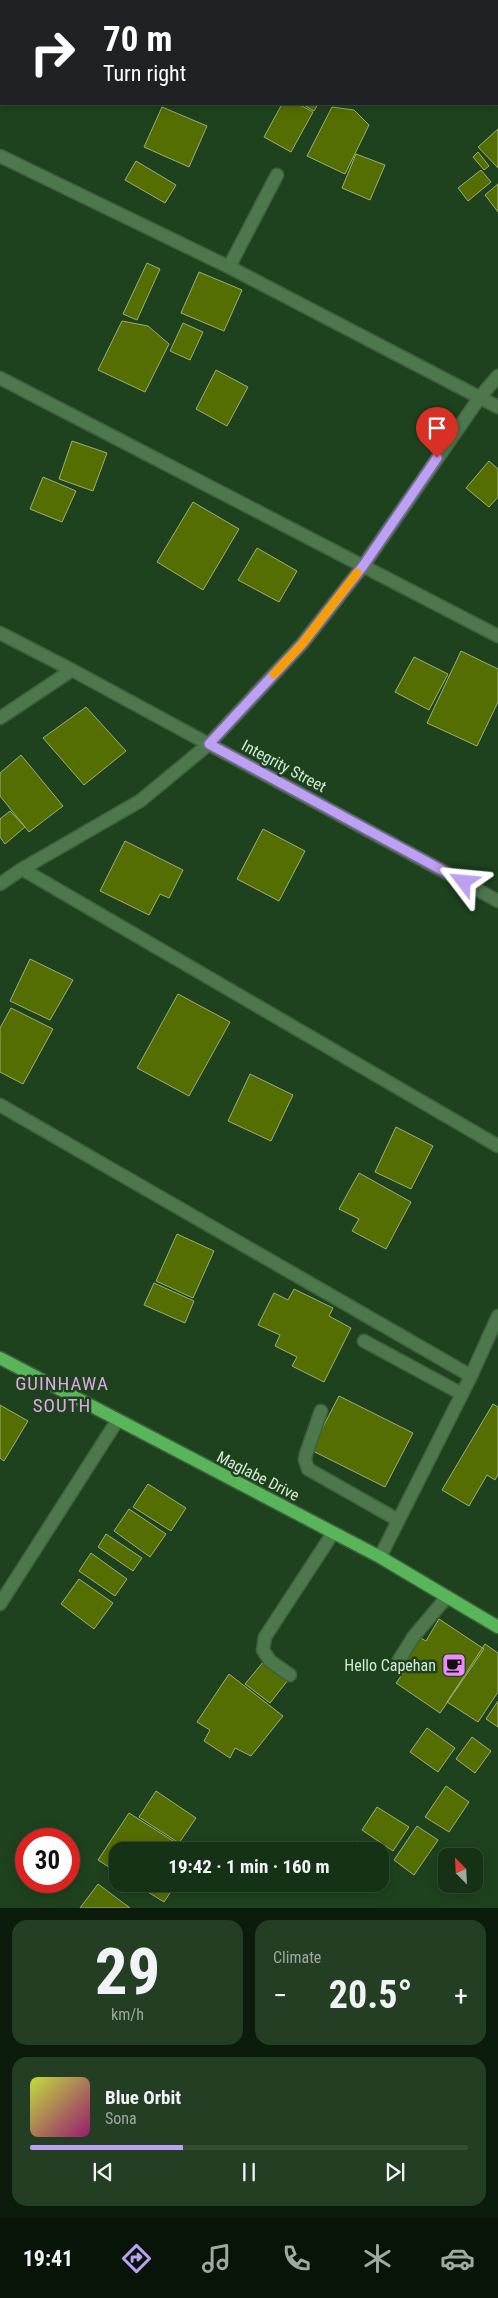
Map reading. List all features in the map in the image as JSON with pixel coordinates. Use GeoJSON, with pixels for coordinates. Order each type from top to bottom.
{"type":"FeatureCollection","features":[{"type":"Feature","properties":{"kind":"main road","name":"Maglabe Drive"},"geometry":{"type":"LineString","coordinates":[[0,1358],[380,1557],[446,1598],[498,1627]]}},
{"type":"Feature","properties":{"kind":"street"},"geometry":{"type":"LineString","coordinates":[[0,156],[229,267],[498,407]]}},
{"type":"Feature","properties":{"kind":"street"},"geometry":{"type":"LineString","coordinates":[[229,267],[277,175]]}},
{"type":"Feature","properties":{"kind":"street"},"geometry":{"type":"LineString","coordinates":[[0,884],[22,869],[140,801],[209,744],[302,644],[363,566],[480,397],[498,376]]}},
{"type":"Feature","properties":{"kind":"street"},"geometry":{"type":"LineString","coordinates":[[0,378],[498,636]]}},
{"type":"Feature","properties":{"kind":"street","name":"Integrity Street"},"geometry":{"type":"LineString","coordinates":[[0,633],[72,670],[498,901]]}},
{"type":"Feature","properties":{"kind":"street"},"geometry":{"type":"LineString","coordinates":[[0,718],[72,670]]}},
{"type":"Feature","properties":{"kind":"street"},"geometry":{"type":"LineString","coordinates":[[22,869],[498,1146]]}},
{"type":"Feature","properties":{"kind":"street"},"geometry":{"type":"LineString","coordinates":[[0,1105],[471,1376]]}},
{"type":"Feature","properties":{"kind":"street"},"geometry":{"type":"LineString","coordinates":[[380,1557],[471,1376],[498,1316]]}},
{"type":"Feature","properties":{"kind":"street"},"geometry":{"type":"LineString","coordinates":[[364,1341],[462,1394]]}},
{"type":"Feature","properties":{"kind":"street"},"geometry":{"type":"LineString","coordinates":[[321,1411],[306,1454],[305,1460],[308,1469],[398,1520]]}},
{"type":"Feature","properties":{"kind":"street"},"geometry":{"type":"LineString","coordinates":[[0,1604],[118,1421]]}},
{"type":"Feature","properties":{"kind":"street"},"geometry":{"type":"LineString","coordinates":[[290,1675],[270,1661],[263,1650],[265,1637],[333,1533]]}},
{"type":"Feature","properties":{"kind":"street"},"geometry":{"type":"LineString","coordinates":[[399,1660],[414,1636],[446,1598]]}},
{"type":"Feature","properties":{"kind":"building"},"geometry":{"type":"Polygon","coordinates":[[[281,105],[300,105],[313,112],[291,152],[264,137],[281,105]]]}},
{"type":"Feature","properties":{"kind":"building"},"geometry":{"type":"Polygon","coordinates":[[[304,105],[317,105],[314,111],[304,105]]]}},
{"type":"Feature","properties":{"kind":"building"},"geometry":{"type":"Polygon","coordinates":[[[162,107],[207,126],[189,167],[144,147],[162,107]]]}},
{"type":"Feature","properties":{"kind":"building"},"geometry":{"type":"Polygon","coordinates":[[[332,107],[354,110],[369,125],[345,174],[307,156],[332,107]]]}},
{"type":"Feature","properties":{"kind":"building"},"geometry":{"type":"Polygon","coordinates":[[[498,129],[498,168],[478,147],[498,129]]]}},
{"type":"Feature","properties":{"kind":"building"},"geometry":{"type":"Polygon","coordinates":[[[478,152],[489,166],[484,170],[473,157],[478,152]]]}},
{"type":"Feature","properties":{"kind":"building"},"geometry":{"type":"Polygon","coordinates":[[[356,154],[385,165],[370,200],[342,188],[356,154]]]}},
{"type":"Feature","properties":{"kind":"building"},"geometry":{"type":"Polygon","coordinates":[[[136,161],[176,185],[165,203],[125,180],[136,161]]]}},
{"type":"Feature","properties":{"kind":"building"},"geometry":{"type":"Polygon","coordinates":[[[481,170],[491,182],[468,201],[458,188],[481,170]]]}},
{"type":"Feature","properties":{"kind":"building"},"geometry":{"type":"Polygon","coordinates":[[[498,184],[498,212],[485,195],[498,184]]]}},
{"type":"Feature","properties":{"kind":"building"},"geometry":{"type":"Polygon","coordinates":[[[147,263],[160,269],[137,320],[123,314],[147,263]]]}},
{"type":"Feature","properties":{"kind":"building"},"geometry":{"type":"Polygon","coordinates":[[[199,272],[242,290],[224,331],[181,313],[199,272]]]}},
{"type":"Feature","properties":{"kind":"building"},"geometry":{"type":"Polygon","coordinates":[[[122,321],[148,326],[169,344],[145,392],[98,370],[122,321]]]}},
{"type":"Feature","properties":{"kind":"building"},"geometry":{"type":"Polygon","coordinates":[[[183,323],[203,332],[190,360],[170,351],[183,323]]]}},
{"type":"Feature","properties":{"kind":"building"},"geometry":{"type":"Polygon","coordinates":[[[216,370],[248,387],[227,426],[196,409],[216,370]]]}},
{"type":"Feature","properties":{"kind":"building"},"geometry":{"type":"Polygon","coordinates":[[[72,441],[107,453],[93,491],[59,479],[72,441]]]}},
{"type":"Feature","properties":{"kind":"building"},"geometry":{"type":"Polygon","coordinates":[[[489,461],[498,469],[498,497],[489,507],[466,488],[489,461]]]}},
{"type":"Feature","properties":{"kind":"building"},"geometry":{"type":"Polygon","coordinates":[[[43,477],[76,491],[62,522],[30,509],[43,477]]]}},
{"type":"Feature","properties":{"kind":"building"},"geometry":{"type":"Polygon","coordinates":[[[193,502],[239,529],[203,590],[157,562],[193,502]]]}},
{"type":"Feature","properties":{"kind":"building"},"geometry":{"type":"Polygon","coordinates":[[[257,548],[297,571],[279,602],[238,580],[257,548]]]}},
{"type":"Feature","properties":{"kind":"building"},"geometry":{"type":"Polygon","coordinates":[[[461,651],[498,669],[498,702],[477,746],[427,723],[461,651]]]}},
{"type":"Feature","properties":{"kind":"building"},"geometry":{"type":"Polygon","coordinates":[[[414,657],[448,674],[429,710],[395,692],[414,657]]]}},
{"type":"Feature","properties":{"kind":"building"},"geometry":{"type":"Polygon","coordinates":[[[86,707],[126,751],[84,785],[43,738],[86,707]]]}},
{"type":"Feature","properties":{"kind":"building"},"geometry":{"type":"Polygon","coordinates":[[[21,755],[63,806],[29,832],[0,796],[0,773],[21,755]]]}},
{"type":"Feature","properties":{"kind":"building"},"geometry":{"type":"Polygon","coordinates":[[[10,811],[25,827],[5,844],[0,837],[0,819],[10,811]]]}},
{"type":"Feature","properties":{"kind":"building"},"geometry":{"type":"Polygon","coordinates":[[[263,829],[305,851],[279,901],[237,879],[263,829]]]}},
{"type":"Feature","properties":{"kind":"building"},"geometry":{"type":"Polygon","coordinates":[[[125,841],[183,870],[169,898],[160,894],[149,915],[100,891],[125,841]]]}},
{"type":"Feature","properties":{"kind":"building"},"geometry":{"type":"Polygon","coordinates":[[[30,959],[73,980],[50,1020],[10,1001],[30,959]]]}},
{"type":"Feature","properties":{"kind":"building"},"geometry":{"type":"Polygon","coordinates":[[[178,994],[230,1022],[189,1096],[137,1068],[178,994]]]}},
{"type":"Feature","properties":{"kind":"building"},"geometry":{"type":"Polygon","coordinates":[[[11,1008],[53,1029],[23,1084],[0,1072],[0,1028],[11,1008]]]}},
{"type":"Feature","properties":{"kind":"building"},"geometry":{"type":"Polygon","coordinates":[[[250,1074],[293,1095],[271,1141],[228,1121],[250,1074]]]}},
{"type":"Feature","properties":{"kind":"building"},"geometry":{"type":"Polygon","coordinates":[[[396,1127],[433,1146],[411,1189],[375,1172],[396,1127]]]}},
{"type":"Feature","properties":{"kind":"building"},"geometry":{"type":"Polygon","coordinates":[[[359,1173],[411,1202],[386,1249],[352,1231],[359,1219],[339,1209],[359,1173]]]}},
{"type":"Feature","properties":{"kind":"building"},"geometry":{"type":"Polygon","coordinates":[[[177,1234],[214,1251],[193,1298],[156,1281],[177,1234]]]}},
{"type":"Feature","properties":{"kind":"building"},"geometry":{"type":"Polygon","coordinates":[[[154,1283],[194,1301],[185,1323],[144,1305],[154,1283]]]}},
{"type":"Feature","properties":{"kind":"building"},"geometry":{"type":"Polygon","coordinates":[[[294,1289],[333,1308],[329,1316],[351,1328],[324,1382],[292,1366],[297,1357],[275,1346],[280,1335],[258,1325],[274,1293],[288,1300],[294,1289]]]}},
{"type":"Feature","properties":{"kind":"building"},"geometry":{"type":"Polygon","coordinates":[[[339,1396],[413,1433],[385,1487],[311,1450],[339,1396]]]}},
{"type":"Feature","properties":{"kind":"building"},"geometry":{"type":"Polygon","coordinates":[[[493,1404],[498,1407],[498,1474],[495,1480],[487,1475],[469,1506],[442,1490],[493,1404]]]}},
{"type":"Feature","properties":{"kind":"building"},"geometry":{"type":"Polygon","coordinates":[[[0,1405],[28,1421],[4,1461],[0,1458],[0,1405]]]}},
{"type":"Feature","properties":{"kind":"building"},"geometry":{"type":"Polygon","coordinates":[[[148,1484],[186,1508],[171,1531],[133,1507],[148,1484]]]}},
{"type":"Feature","properties":{"kind":"building"},"geometry":{"type":"Polygon","coordinates":[[[129,1509],[166,1534],[150,1557],[114,1531],[129,1509]]]}},
{"type":"Feature","properties":{"kind":"building"},"geometry":{"type":"Polygon","coordinates":[[[106,1534],[142,1558],[133,1571],[98,1547],[106,1534]]]}},
{"type":"Feature","properties":{"kind":"building"},"geometry":{"type":"Polygon","coordinates":[[[91,1553],[127,1579],[115,1596],[79,1571],[91,1553]]]}},
{"type":"Feature","properties":{"kind":"building"},"geometry":{"type":"Polygon","coordinates":[[[79,1579],[113,1603],[94,1629],[61,1604],[79,1579]]]}},
{"type":"Feature","properties":{"kind":"building"},"geometry":{"type":"Polygon","coordinates":[[[439,1619],[484,1649],[440,1713],[396,1683],[407,1668],[400,1661],[419,1637],[426,1641],[439,1619]]]}},
{"type":"Feature","properties":{"kind":"building"},"geometry":{"type":"Polygon","coordinates":[[[485,1644],[498,1653],[498,1692],[478,1722],[447,1702],[485,1644]]]}},
{"type":"Feature","properties":{"kind":"building"},"geometry":{"type":"Polygon","coordinates":[[[264,1661],[288,1680],[270,1703],[245,1684],[264,1661]]]}},
{"type":"Feature","properties":{"kind":"building"},"geometry":{"type":"Polygon","coordinates":[[[229,1674],[283,1716],[251,1756],[235,1748],[230,1758],[204,1741],[210,1730],[197,1722],[229,1674]]]}},
{"type":"Feature","properties":{"kind":"building"},"geometry":{"type":"Polygon","coordinates":[[[498,1701],[498,1727],[486,1719],[498,1701]]]}},
{"type":"Feature","properties":{"kind":"building"},"geometry":{"type":"Polygon","coordinates":[[[427,1728],[455,1748],[438,1772],[410,1752],[427,1728]]]}},
{"type":"Feature","properties":{"kind":"building"},"geometry":{"type":"Polygon","coordinates":[[[472,1737],[491,1751],[475,1773],[456,1759],[472,1737]]]}},
{"type":"Feature","properties":{"kind":"building"},"geometry":{"type":"Polygon","coordinates":[[[446,1786],[469,1802],[449,1832],[425,1817],[446,1786]]]}},
{"type":"Feature","properties":{"kind":"building"},"geometry":{"type":"Polygon","coordinates":[[[156,1791],[196,1818],[180,1842],[177,1842],[139,1817],[156,1791]]]}},
{"type":"Feature","properties":{"kind":"building"},"geometry":{"type":"Polygon","coordinates":[[[377,1807],[409,1827],[393,1851],[389,1848],[389,1842],[380,1842],[362,1830],[377,1807]]]}},
{"type":"Feature","properties":{"kind":"building"},"geometry":{"type":"Polygon","coordinates":[[[129,1813],[175,1842],[110,1842],[129,1813]]]}},
{"type":"Feature","properties":{"kind":"building"},"geometry":{"type":"Polygon","coordinates":[[[417,1826],[438,1840],[414,1875],[394,1860],[417,1826]]]}},
{"type":"Feature","properties":{"kind":"building"},"geometry":{"type":"Polygon","coordinates":[[[109,1843],[109,1867],[98,1860],[109,1843]]]}},
{"type":"Feature","properties":{"kind":"building"},"geometry":{"type":"Polygon","coordinates":[[[98,1884],[130,1908],[80,1908],[98,1884]]]}},
{"type":"Feature","properties":{"kind":"building"},"geometry":{"type":"Polygon","coordinates":[[[148,1892],[171,1892],[164,1902],[148,1892]]]}},
{"type":"Feature","properties":{"kind":"slow traffic"},"geometry":{"type":"LineString","coordinates":[[274,674],[302,644],[357,573]]}},
{"type":"Feature","properties":{"kind":"place","name":"Hello Capehan"},"geometry":{"type":"Point","coordinates":[454,1665]}},
{"type":"Feature","properties":{"kind":"district","name":"GUINHAWA SOUTH"},"geometry":{"type":"Point","coordinates":[62,1394]}},
{"type":"Feature","properties":{"kind":"route"},"geometry":{"type":"LineString","coordinates":[[437,458],[363,566],[302,644],[209,744],[464,882]]}}]}
